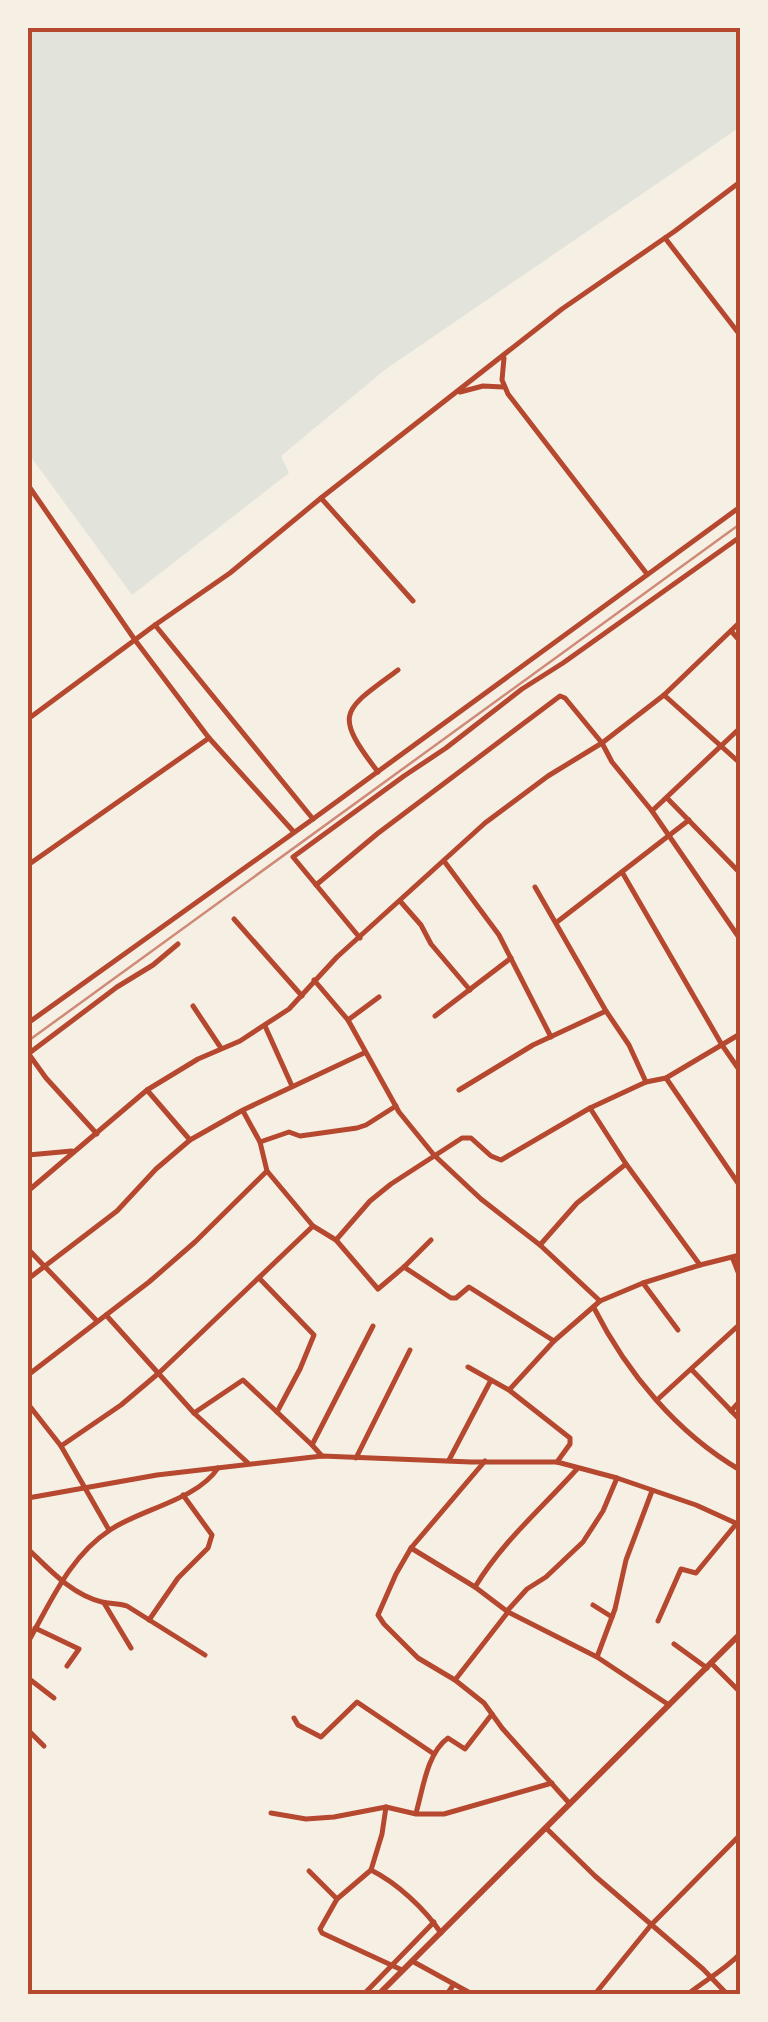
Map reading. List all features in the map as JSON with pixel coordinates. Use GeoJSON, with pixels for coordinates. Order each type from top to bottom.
{"type":"FeatureCollection","features":[{"type":"Feature","properties":{"kind":"street"},"geometry":{"type":"LineString","coordinates":[[28,719],[230,573],[562,309],[740,182]]}},
{"type":"Feature","properties":{"kind":"street"},"geometry":{"type":"LineString","coordinates":[[665,238],[740,335]]}},
{"type":"Feature","properties":{"kind":"street"},"geometry":{"type":"LineString","coordinates":[[505,355],[504,387],[647,574]]}},
{"type":"Feature","properties":{"kind":"street"},"geometry":{"type":"LineString","coordinates":[[457,392],[483,386],[504,387]]}},
{"type":"Feature","properties":{"kind":"street"},"geometry":{"type":"LineString","coordinates":[[28,485],[134,640],[209,738],[294,831]]}},
{"type":"Feature","properties":{"kind":"street"},"geometry":{"type":"LineString","coordinates":[[320,498],[413,601]]}},
{"type":"Feature","properties":{"kind":"street"},"geometry":{"type":"LineString","coordinates":[[28,1023],[740,507]]}},
{"type":"Feature","properties":{"kind":"street"},"geometry":{"type":"LineString","coordinates":[[360,938],[292,857],[740,537]]}},
{"type":"Feature","properties":{"kind":"street"},"geometry":{"type":"LineString","coordinates":[[28,1192],[147,1090],[198,1059],[240,1041],[289,1009],[314,980],[502,809],[602,743],[664,695],[740,622]]}},
{"type":"Feature","properties":{"kind":"street"},"geometry":{"type":"LineString","coordinates":[[155,625],[313,819]]}},
{"type":"Feature","properties":{"kind":"street"},"geometry":{"type":"LineString","coordinates":[[730,631],[740,641]]}},
{"type":"Feature","properties":{"kind":"street"},"geometry":{"type":"LineString","coordinates":[[378,772],[348,727],[348,717],[353,704],[398,670]]}},
{"type":"Feature","properties":{"kind":"street"},"geometry":{"type":"LineString","coordinates":[[664,695],[740,763]]}},
{"type":"Feature","properties":{"kind":"street"},"geometry":{"type":"LineString","coordinates":[[316,885],[556,697],[565,698],[652,811],[740,939]]}},
{"type":"Feature","properties":{"kind":"street"},"geometry":{"type":"LineString","coordinates":[[652,811],[740,728]]}},
{"type":"Feature","properties":{"kind":"street"},"geometry":{"type":"LineString","coordinates":[[28,865],[209,738]]}},
{"type":"Feature","properties":{"kind":"street"},"geometry":{"type":"LineString","coordinates":[[667,798],[740,873]]}},
{"type":"Feature","properties":{"kind":"street"},"geometry":{"type":"LineString","coordinates":[[556,922],[689,820]]}},
{"type":"Feature","properties":{"kind":"street"},"geometry":{"type":"LineString","coordinates":[[444,862],[499,935],[551,1037]]}},
{"type":"Feature","properties":{"kind":"street"},"geometry":{"type":"LineString","coordinates":[[622,872],[740,1071]]}},
{"type":"Feature","properties":{"kind":"street"},"geometry":{"type":"LineString","coordinates":[[536,888],[646,1082]]}},
{"type":"Feature","properties":{"kind":"street"},"geometry":{"type":"LineString","coordinates":[[400,901],[470,990]]}},
{"type":"Feature","properties":{"kind":"street"},"geometry":{"type":"LineString","coordinates":[[234,919],[302,996]]}},
{"type":"Feature","properties":{"kind":"street"},"geometry":{"type":"LineString","coordinates":[[97,1134],[28,1054],[178,944]]}},
{"type":"Feature","properties":{"kind":"street"},"geometry":{"type":"LineString","coordinates":[[435,1016],[511,958]]}},
{"type":"Feature","properties":{"kind":"street"},"geometry":{"type":"LineString","coordinates":[[314,980],[348,1020],[396,1106],[434,1155],[600,1302]]}},
{"type":"Feature","properties":{"kind":"street"},"geometry":{"type":"LineString","coordinates":[[348,1020],[380,997]]}},
{"type":"Feature","properties":{"kind":"street"},"geometry":{"type":"LineString","coordinates":[[193,1006],[221,1048]]}},
{"type":"Feature","properties":{"kind":"street"},"geometry":{"type":"LineString","coordinates":[[458,1090],[533,1045],[606,1011]]}},
{"type":"Feature","properties":{"kind":"street"},"geometry":{"type":"LineString","coordinates":[[265,1026],[292,1086]]}},
{"type":"Feature","properties":{"kind":"street"},"geometry":{"type":"LineString","coordinates":[[336,1240],[390,1184],[462,1138],[474,1140],[501,1160],[590,1108],[646,1082],[666,1078],[740,1034]]}},
{"type":"Feature","properties":{"kind":"street"},"geometry":{"type":"LineString","coordinates":[[28,1279],[117,1211],[190,1140],[364,1052]]}},
{"type":"Feature","properties":{"kind":"street"},"geometry":{"type":"LineString","coordinates":[[666,1078],[740,1186]]}},
{"type":"Feature","properties":{"kind":"street"},"geometry":{"type":"LineString","coordinates":[[147,1090],[190,1140]]}},
{"type":"Feature","properties":{"kind":"street"},"geometry":{"type":"LineString","coordinates":[[260,1142],[289,1132],[307,1136],[357,1128],[396,1106]]}},
{"type":"Feature","properties":{"kind":"street"},"geometry":{"type":"LineString","coordinates":[[590,1108],[700,1265]]}},
{"type":"Feature","properties":{"kind":"street"},"geometry":{"type":"LineString","coordinates":[[243,1110],[260,1142],[267,1171],[313,1226],[336,1240],[378,1289],[431,1240]]}},
{"type":"Feature","properties":{"kind":"street"},"geometry":{"type":"LineString","coordinates":[[28,1155],[75,1151]]}},
{"type":"Feature","properties":{"kind":"street"},"geometry":{"type":"LineString","coordinates":[[540,1245],[576,1203],[626,1164]]}},
{"type":"Feature","properties":{"kind":"street"},"geometry":{"type":"LineString","coordinates":[[28,1375],[127,1300],[195,1242],[267,1171]]}},
{"type":"Feature","properties":{"kind":"street"},"geometry":{"type":"LineString","coordinates":[[61,1446],[121,1405],[160,1372],[313,1226]]}},
{"type":"Feature","properties":{"kind":"street"},"geometry":{"type":"LineString","coordinates":[[28,1248],[97,1321]]}},
{"type":"Feature","properties":{"kind":"street"},"geometry":{"type":"LineString","coordinates":[[509,1390],[554,1341],[600,1302],[643,1283],[740,1256]]}},
{"type":"Feature","properties":{"kind":"street"},"geometry":{"type":"LineString","coordinates":[[733,1259],[740,1277]]}},
{"type":"Feature","properties":{"kind":"street"},"geometry":{"type":"LineString","coordinates":[[404,1267],[451,1298],[469,1287],[554,1341]]}},
{"type":"Feature","properties":{"kind":"street"},"geometry":{"type":"LineString","coordinates":[[259,1278],[314,1335],[277,1412]]}},
{"type":"Feature","properties":{"kind":"street"},"geometry":{"type":"LineString","coordinates":[[643,1283],[678,1330]]}},
{"type":"Feature","properties":{"kind":"street"},"geometry":{"type":"LineString","coordinates":[[594,1308],[616,1346],[657,1400],[694,1439],[740,1470]]}},
{"type":"Feature","properties":{"kind":"street"},"geometry":{"type":"LineString","coordinates":[[106,1315],[194,1413],[248,1463]]}},
{"type":"Feature","properties":{"kind":"street"},"geometry":{"type":"LineString","coordinates":[[657,1400],[740,1324]]}},
{"type":"Feature","properties":{"kind":"street"},"geometry":{"type":"LineString","coordinates":[[312,1445],[373,1326]]}},
{"type":"Feature","properties":{"kind":"street"},"geometry":{"type":"LineString","coordinates":[[356,1458],[410,1350]]}},
{"type":"Feature","properties":{"kind":"street"},"geometry":{"type":"LineString","coordinates":[[468,1367],[509,1390],[570,1438],[557,1462]]}},
{"type":"Feature","properties":{"kind":"street"},"geometry":{"type":"LineString","coordinates":[[692,1370],[740,1420]]}},
{"type":"Feature","properties":{"kind":"street"},"geometry":{"type":"LineString","coordinates":[[194,1413],[242,1380],[322,1456]]}},
{"type":"Feature","properties":{"kind":"street"},"geometry":{"type":"LineString","coordinates":[[449,1460],[490,1381]]}},
{"type":"Feature","properties":{"kind":"street"},"geometry":{"type":"LineString","coordinates":[[732,1411],[740,1401]]}},
{"type":"Feature","properties":{"kind":"street"},"geometry":{"type":"LineString","coordinates":[[28,1404],[61,1446],[109,1530]]}},
{"type":"Feature","properties":{"kind":"street"},"geometry":{"type":"LineString","coordinates":[[28,1498],[157,1475],[322,1456],[557,1462],[696,1504],[739,1524],[696,1573],[681,1570],[658,1621]]}},
{"type":"Feature","properties":{"kind":"street"},"geometry":{"type":"LineString","coordinates":[[485,1462],[411,1548],[378,1615],[418,1658],[484,1702],[570,1804]]}},
{"type":"Feature","properties":{"kind":"street"},"geometry":{"type":"LineString","coordinates":[[28,1642],[61,1580],[109,1530],[183,1495],[211,1479],[218,1468]]}},
{"type":"Feature","properties":{"kind":"street"},"geometry":{"type":"LineString","coordinates":[[475,1587],[506,1543],[578,1468]]}},
{"type":"Feature","properties":{"kind":"street"},"geometry":{"type":"LineString","coordinates":[[454,1680],[527,1590],[583,1542],[617,1478]]}},
{"type":"Feature","properties":{"kind":"street"},"geometry":{"type":"LineString","coordinates":[[597,1657],[652,1491]]}},
{"type":"Feature","properties":{"kind":"street"},"geometry":{"type":"LineString","coordinates":[[149,1620],[178,1578],[211,1543],[212,1535],[183,1495]]}},
{"type":"Feature","properties":{"kind":"street"},"geometry":{"type":"LineString","coordinates":[[411,1548],[508,1611],[597,1657],[670,1705]]}},
{"type":"Feature","properties":{"kind":"street"},"geometry":{"type":"LineString","coordinates":[[28,1549],[76,1590],[104,1603],[127,1606],[205,1654]]}},
{"type":"Feature","properties":{"kind":"street"},"geometry":{"type":"LineString","coordinates":[[104,1603],[130,1648]]}},
{"type":"Feature","properties":{"kind":"street"},"geometry":{"type":"LineString","coordinates":[[592,1605],[612,1617]]}},
{"type":"Feature","properties":{"kind":"street"},"geometry":{"type":"LineString","coordinates":[[35,1628],[80,1649],[67,1666]]}},
{"type":"Feature","properties":{"kind":"street"},"geometry":{"type":"LineString","coordinates":[[379,1994],[740,1634]]}},
{"type":"Feature","properties":{"kind":"street"},"geometry":{"type":"LineString","coordinates":[[674,1644],[740,1692]]}},
{"type":"Feature","properties":{"kind":"street"},"geometry":{"type":"LineString","coordinates":[[28,1678],[54,1698]]}},
{"type":"Feature","properties":{"kind":"street"},"geometry":{"type":"LineString","coordinates":[[294,1718],[298,1725],[321,1737],[357,1702],[434,1754]]}},
{"type":"Feature","properties":{"kind":"street"},"geometry":{"type":"LineString","coordinates":[[416,1814],[434,1754],[442,1742],[448,1738],[465,1749],[492,1714]]}},
{"type":"Feature","properties":{"kind":"street"},"geometry":{"type":"LineString","coordinates":[[28,1730],[44,1746]]}},
{"type":"Feature","properties":{"kind":"street"},"geometry":{"type":"LineString","coordinates":[[272,1812],[306,1819],[386,1808],[444,1814],[552,1783]]}},
{"type":"Feature","properties":{"kind":"street"},"geometry":{"type":"LineString","coordinates":[[386,1808],[371,1870],[337,1899],[320,1931],[403,1970]]}},
{"type":"Feature","properties":{"kind":"street"},"geometry":{"type":"LineString","coordinates":[[546,1828],[727,1994]]}},
{"type":"Feature","properties":{"kind":"street"},"geometry":{"type":"LineString","coordinates":[[595,1994],[651,1925],[740,1835]]}},
{"type":"Feature","properties":{"kind":"street"},"geometry":{"type":"LineString","coordinates":[[371,1870],[390,1882],[441,1932]]}},
{"type":"Feature","properties":{"kind":"street"},"geometry":{"type":"LineString","coordinates":[[309,1872],[337,1899]]}},
{"type":"Feature","properties":{"kind":"street"},"geometry":{"type":"LineString","coordinates":[[364,1994],[434,1922]]}},
{"type":"Feature","properties":{"kind":"street"},"geometry":{"type":"LineString","coordinates":[[688,1994],[719,1974],[740,1954]]}},
{"type":"Feature","properties":{"kind":"street"},"geometry":{"type":"LineString","coordinates":[[412,1961],[472,1994]]}},
{"type":"Feature","properties":{"kind":"street"},"geometry":{"type":"LineString","coordinates":[[447,1994],[454,1984]]}},
{"type":"Feature","properties":{"kind":"street"},"geometry":{"type":"LineString","coordinates":[[602,1986],[610,1994]]}},
{"type":"Feature","properties":{"kind":"shaded area"},"geometry":{"type":"Polygon","coordinates":[[[28,28],[740,28],[740,127],[386,369],[281,456],[289,473],[132,595],[28,453],[28,28]]]}},
{"type":"Feature","properties":{"kind":"railway"},"geometry":{"type":"LineString","coordinates":[[28,1041],[740,524]]}}]}
